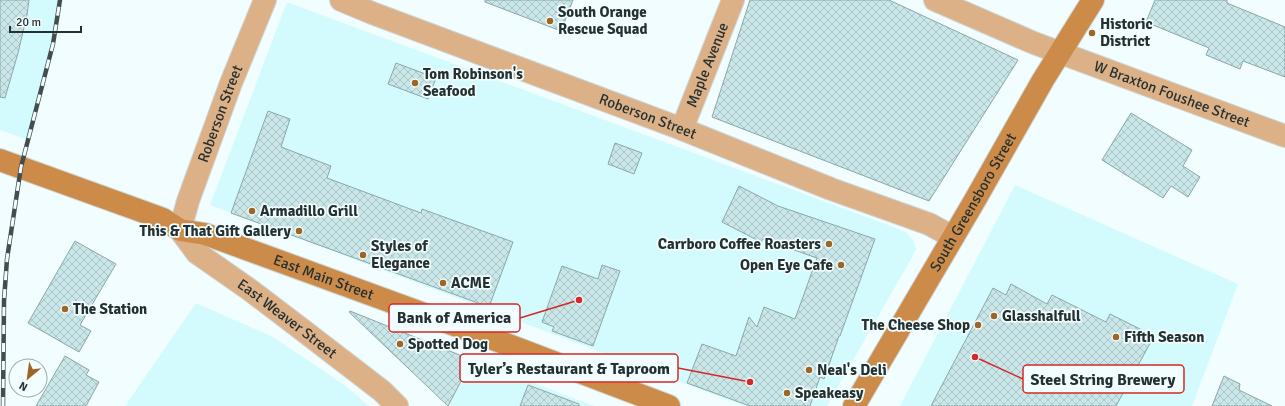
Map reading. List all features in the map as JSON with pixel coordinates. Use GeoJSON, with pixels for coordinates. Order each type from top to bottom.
{"type":"FeatureCollection","features":[{"type":"Feature","properties":{"kind":"main road","name":"South Greensboro Street"},"geometry":{"type":"LineString","coordinates":[[854,406],[1060,53],[1093,0]]}},
{"type":"Feature","properties":{"kind":"main road","name":"East Main Street"},"geometry":{"type":"LineString","coordinates":[[0,160],[155,216],[180,230],[205,234],[490,338],[669,406]]}},
{"type":"Feature","properties":{"kind":"street","name":"Roberson Street"},"geometry":{"type":"LineString","coordinates":[[180,230],[188,201],[231,83],[265,0]]}},
{"type":"Feature","properties":{"kind":"street","name":"Roberson Street"},"geometry":{"type":"LineString","coordinates":[[341,0],[682,130],[831,189],[929,224],[953,237]]}},
{"type":"Feature","properties":{"kind":"street","name":"Maple Avenue"},"geometry":{"type":"LineString","coordinates":[[682,130],[734,0]]}},
{"type":"Feature","properties":{"kind":"street","name":"W Braxton Foushee Street"},"geometry":{"type":"LineString","coordinates":[[935,0],[1034,44],[1285,136]]}},
{"type":"Feature","properties":{"kind":"street","name":"East Weaver Street"},"geometry":{"type":"LineString","coordinates":[[180,230],[197,253],[244,286],[382,391],[397,406]]}},
{"type":"Feature","properties":{"kind":"shaded area"},"geometry":{"type":"Polygon","coordinates":[[[0,0],[60,0],[53,44],[28,140],[0,130],[0,0]]]}},
{"type":"Feature","properties":{"kind":"shaded area"},"geometry":{"type":"Polygon","coordinates":[[[287,2],[906,232],[913,240],[916,249],[827,406],[744,406],[210,205],[287,2]]]}},
{"type":"Feature","properties":{"kind":"shaded area"},"geometry":{"type":"Polygon","coordinates":[[[1015,185],[1238,284],[1192,406],[900,406],[1015,185]]]}},
{"type":"Feature","properties":{"kind":"shaded area"},"geometry":{"type":"Polygon","coordinates":[[[196,303],[273,337],[343,384],[369,406],[125,406],[196,303]]]}},
{"type":"Feature","properties":{"kind":"shaded area"},"geometry":{"type":"Polygon","coordinates":[[[365,318],[594,406],[452,406],[365,318]]]}},
{"type":"Feature","properties":{"kind":"building"},"geometry":{"type":"Polygon","coordinates":[[[0,0],[29,0],[18,53],[5,98],[0,97],[0,0]]]}},
{"type":"Feature","properties":{"kind":"building","name":"South Orange Rescue Squad"},"geometry":{"type":"Polygon","coordinates":[[[485,0],[573,0],[561,31],[485,2],[485,0]]]}},
{"type":"Feature","properties":{"kind":"building"},"geometry":{"type":"Polygon","coordinates":[[[750,0],[889,0],[1018,60],[929,201],[712,117],[750,0]]]}},
{"type":"Feature","properties":{"kind":"building"},"geometry":{"type":"Polygon","coordinates":[[[1155,0],[1227,0],[1227,3],[1285,27],[1285,77],[1243,61],[1240,69],[1206,55],[1209,48],[1146,22],[1155,0]]]}},
{"type":"Feature","properties":{"kind":"building"},"geometry":{"type":"Polygon","coordinates":[[[396,63],[436,78],[428,99],[388,84],[396,63]]]}},
{"type":"Feature","properties":{"kind":"building"},"geometry":{"type":"Polygon","coordinates":[[[268,111],[290,119],[281,147],[331,166],[327,178],[421,213],[422,209],[513,242],[489,307],[231,213],[268,111]]]}},
{"type":"Feature","properties":{"kind":"building"},"geometry":{"type":"Polygon","coordinates":[[[1131,113],[1192,150],[1183,166],[1200,177],[1188,197],[1171,186],[1163,198],[1102,160],[1131,113]]]}},
{"type":"Feature","properties":{"kind":"building"},"geometry":{"type":"Polygon","coordinates":[[[615,143],[642,153],[634,174],[608,164],[615,143]]]}},
{"type":"Feature","properties":{"kind":"building"},"geometry":{"type":"Polygon","coordinates":[[[739,186],[778,206],[875,239],[824,379],[820,377],[810,406],[750,406],[687,383],[702,344],[736,356],[749,317],[757,327],[764,307],[795,319],[817,258],[763,239],[761,242],[722,222],[739,186]]]}},
{"type":"Feature","properties":{"kind":"building"},"geometry":{"type":"Polygon","coordinates":[[[75,241],[116,264],[80,325],[91,331],[79,352],[28,323],[75,241]]]}},
{"type":"Feature","properties":{"kind":"building"},"geometry":{"type":"Polygon","coordinates":[[[602,265],[620,271],[593,346],[552,331],[554,327],[542,322],[562,266],[598,279],[602,265]]]}},
{"type":"Feature","properties":{"kind":"building"},"geometry":{"type":"Polygon","coordinates":[[[1011,284],[1047,304],[1052,295],[1106,322],[1110,314],[1154,336],[1116,406],[931,406],[993,288],[1006,295],[1011,284]]]}},
{"type":"Feature","properties":{"kind":"building"},"geometry":{"type":"Polygon","coordinates":[[[350,311],[472,360],[448,406],[349,312],[350,311]]]}},
{"type":"Feature","properties":{"kind":"building"},"geometry":{"type":"Polygon","coordinates":[[[65,356],[89,370],[86,375],[99,382],[86,406],[36,406],[41,398],[48,398],[48,385],[65,356]]]}},
{"type":"Feature","properties":{"kind":"building"},"geometry":{"type":"Polygon","coordinates":[[[1224,376],[1240,384],[1239,390],[1272,406],[1212,406],[1224,376]]]}},
{"type":"Feature","properties":{"kind":"building"},"geometry":{"type":"Polygon","coordinates":[[[528,385],[579,404],[579,406],[520,406],[528,385]]]}},
{"type":"Feature","properties":{"kind":"railway"},"geometry":{"type":"LineString","coordinates":[[3,406],[4,301],[7,259],[21,167],[53,44],[60,0]]}},
{"type":"Feature","properties":{"kind":"place","name":"South Orange Rescue Squad"},"geometry":{"type":"Point","coordinates":[550,21]}},
{"type":"Feature","properties":{"kind":"place","name":"Historic District"},"geometry":{"type":"Point","coordinates":[1092,33]}},
{"type":"Feature","properties":{"kind":"place","name":"Tom Robinson's Seafood"},"geometry":{"type":"Point","coordinates":[415,83]}},
{"type":"Feature","properties":{"kind":"place","name":"Armadillo Grill"},"geometry":{"type":"Point","coordinates":[252,211]}},
{"type":"Feature","properties":{"kind":"place","name":"This & That Gift Gallery"},"geometry":{"type":"Point","coordinates":[299,231]}},
{"type":"Feature","properties":{"kind":"place","name":"Carrboro Coffee Roasters"},"geometry":{"type":"Point","coordinates":[829,244]}},
{"type":"Feature","properties":{"kind":"place","name":"Styles of Elegance"},"geometry":{"type":"Point","coordinates":[363,255]}},
{"type":"Feature","properties":{"kind":"place","name":"Open Eye Cafe"},"geometry":{"type":"Point","coordinates":[841,265]}},
{"type":"Feature","properties":{"kind":"place","name":"ACME"},"geometry":{"type":"Point","coordinates":[443,283]}},
{"type":"Feature","properties":{"kind":"place","name":"Bank of America"},"geometry":{"type":"Point","coordinates":[579,300]}},
{"type":"Feature","properties":{"kind":"place","name":"The Station"},"geometry":{"type":"Point","coordinates":[65,309]}},
{"type":"Feature","properties":{"kind":"place","name":"Glasshalfull"},"geometry":{"type":"Point","coordinates":[994,316]}},
{"type":"Feature","properties":{"kind":"place","name":"The Cheese Shop"},"geometry":{"type":"Point","coordinates":[978,325]}},
{"type":"Feature","properties":{"kind":"place","name":"Fifth Season"},"geometry":{"type":"Point","coordinates":[1116,337]}},
{"type":"Feature","properties":{"kind":"place","name":"Spotted Dog"},"geometry":{"type":"Point","coordinates":[400,344]}},
{"type":"Feature","properties":{"kind":"place","name":"Steel String Brewery"},"geometry":{"type":"Point","coordinates":[975,357]}},
{"type":"Feature","properties":{"kind":"place","name":"Neal's Deli"},"geometry":{"type":"Point","coordinates":[809,370]}},
{"type":"Feature","properties":{"kind":"place","name":"Tyler’s Restaurant & Taproom"},"geometry":{"type":"Point","coordinates":[750,382]}},
{"type":"Feature","properties":{"kind":"place","name":"Speakeasy"},"geometry":{"type":"Point","coordinates":[787,393]}}]}
